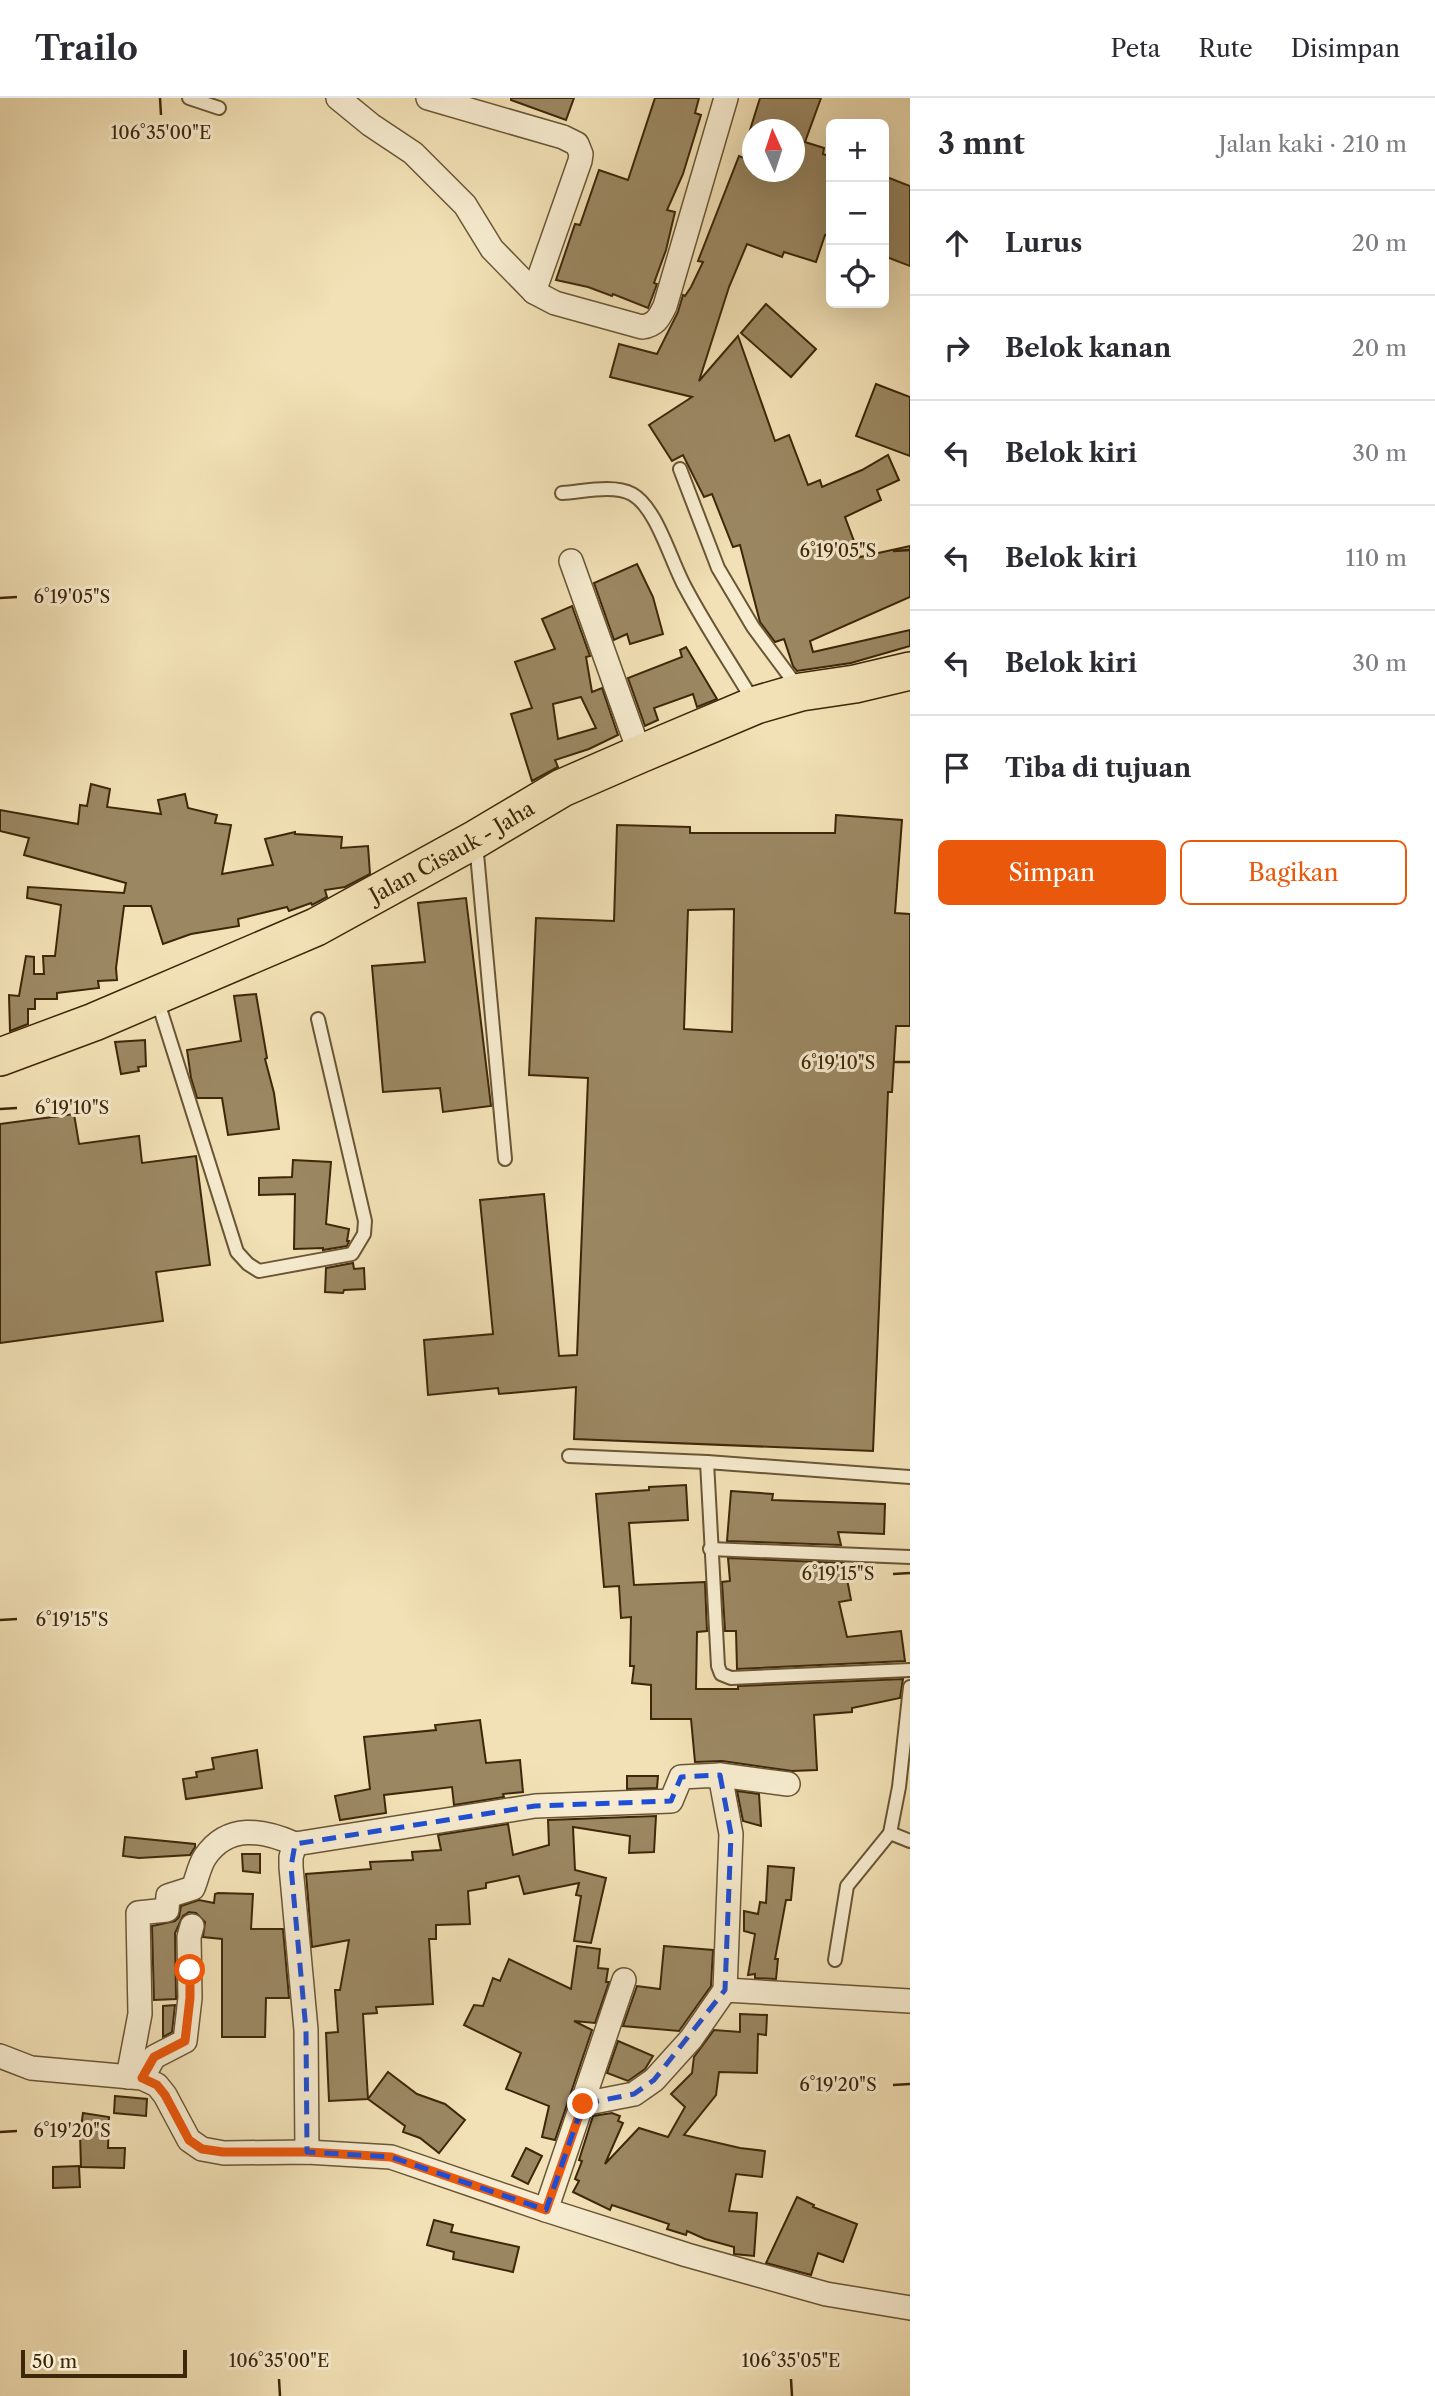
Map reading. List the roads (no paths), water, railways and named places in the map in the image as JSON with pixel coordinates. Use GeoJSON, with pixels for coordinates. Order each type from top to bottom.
{"type":"FeatureCollection","features":[{"type":"Feature","properties":{"kind":"main road","name":"Jalan Cisauk - Jaha"},"geometry":{"type":"LineString","coordinates":[[0,1057],[157,996],[316,927],[562,788],[640,754],[756,705],[801,692],[855,684],[910,671]]}},
{"type":"Feature","properties":{"kind":"street"},"geometry":{"type":"LineString","coordinates":[[338,98],[371,125],[413,153],[465,205],[492,249],[534,292],[555,303],[627,325],[651,326],[665,306],[726,98]]}},
{"type":"Feature","properties":{"kind":"street"},"geometry":{"type":"LineString","coordinates":[[428,98],[563,137],[577,144],[580,162],[534,292]]}},
{"type":"Feature","properties":{"kind":"street"},"geometry":{"type":"LineString","coordinates":[[571,561],[640,754]]}},
{"type":"Feature","properties":{"kind":"street"},"geometry":{"type":"LineString","coordinates":[[583,2104],[634,2094],[654,2080],[691,2039],[725,1990],[731,1834],[720,1775]]}},
{"type":"Feature","properties":{"kind":"street"},"geometry":{"type":"LineString","coordinates":[[135,2078],[140,2014],[138,1913],[167,1910],[168,1896],[193,1888],[204,1858],[221,1840],[247,1832],[271,1833],[295,1844],[535,1806],[671,1801],[681,1777],[720,1775],[788,1784]]}},
{"type":"Feature","properties":{"kind":"street"},"geometry":{"type":"LineString","coordinates":[[295,1844],[291,1867],[306,2030],[307,2152]]}},
{"type":"Feature","properties":{"kind":"street"},"geometry":{"type":"LineString","coordinates":[[135,2078],[154,2057],[185,2041],[190,1998],[189,1937],[192,1926]]}},
{"type":"Feature","properties":{"kind":"street"},"geometry":{"type":"LineString","coordinates":[[546,2210],[624,1980]]}},
{"type":"Feature","properties":{"kind":"street"},"geometry":{"type":"LineString","coordinates":[[725,1990],[910,2001]]}},
{"type":"Feature","properties":{"kind":"street"},"geometry":{"type":"LineString","coordinates":[[0,2056],[31,2068],[135,2078],[157,2085],[189,2140],[202,2149],[223,2152],[307,2152],[391,2157],[687,2255],[826,2294],[910,2308]]}},
{"type":"Feature","properties":{"kind":"lane"},"geometry":{"type":"LineString","coordinates":[[189,98],[219,107]]}},
{"type":"Feature","properties":{"kind":"lane"},"geometry":{"type":"LineString","coordinates":[[680,469],[718,568],[753,627],[801,692]]}},
{"type":"Feature","properties":{"kind":"lane"},"geometry":{"type":"LineString","coordinates":[[562,493],[608,490],[630,493],[640,501],[651,515],[685,587],[756,705]]}},
{"type":"Feature","properties":{"kind":"lane"},"geometry":{"type":"LineString","coordinates":[[476,839],[505,1160]]}},
{"type":"Feature","properties":{"kind":"lane"},"geometry":{"type":"LineString","coordinates":[[157,996],[237,1252],[259,1271],[352,1254],[364,1234],[365,1221],[318,1019]]}},
{"type":"Feature","properties":{"kind":"lane"},"geometry":{"type":"LineString","coordinates":[[569,1457],[707,1462],[910,1477]]}},
{"type":"Feature","properties":{"kind":"lane"},"geometry":{"type":"LineString","coordinates":[[707,1462],[710,1549],[718,1666],[721,1674],[731,1678],[910,1670]]}},
{"type":"Feature","properties":{"kind":"lane"},"geometry":{"type":"LineString","coordinates":[[710,1549],[910,1557]]}},
{"type":"Feature","properties":{"kind":"lane"},"geometry":{"type":"LineString","coordinates":[[835,1960],[847,1886],[890,1833],[899,1787],[910,1687]]}},
{"type":"Feature","properties":{"kind":"lane"},"geometry":{"type":"LineString","coordinates":[[890,1833],[910,1840]]}}]}
